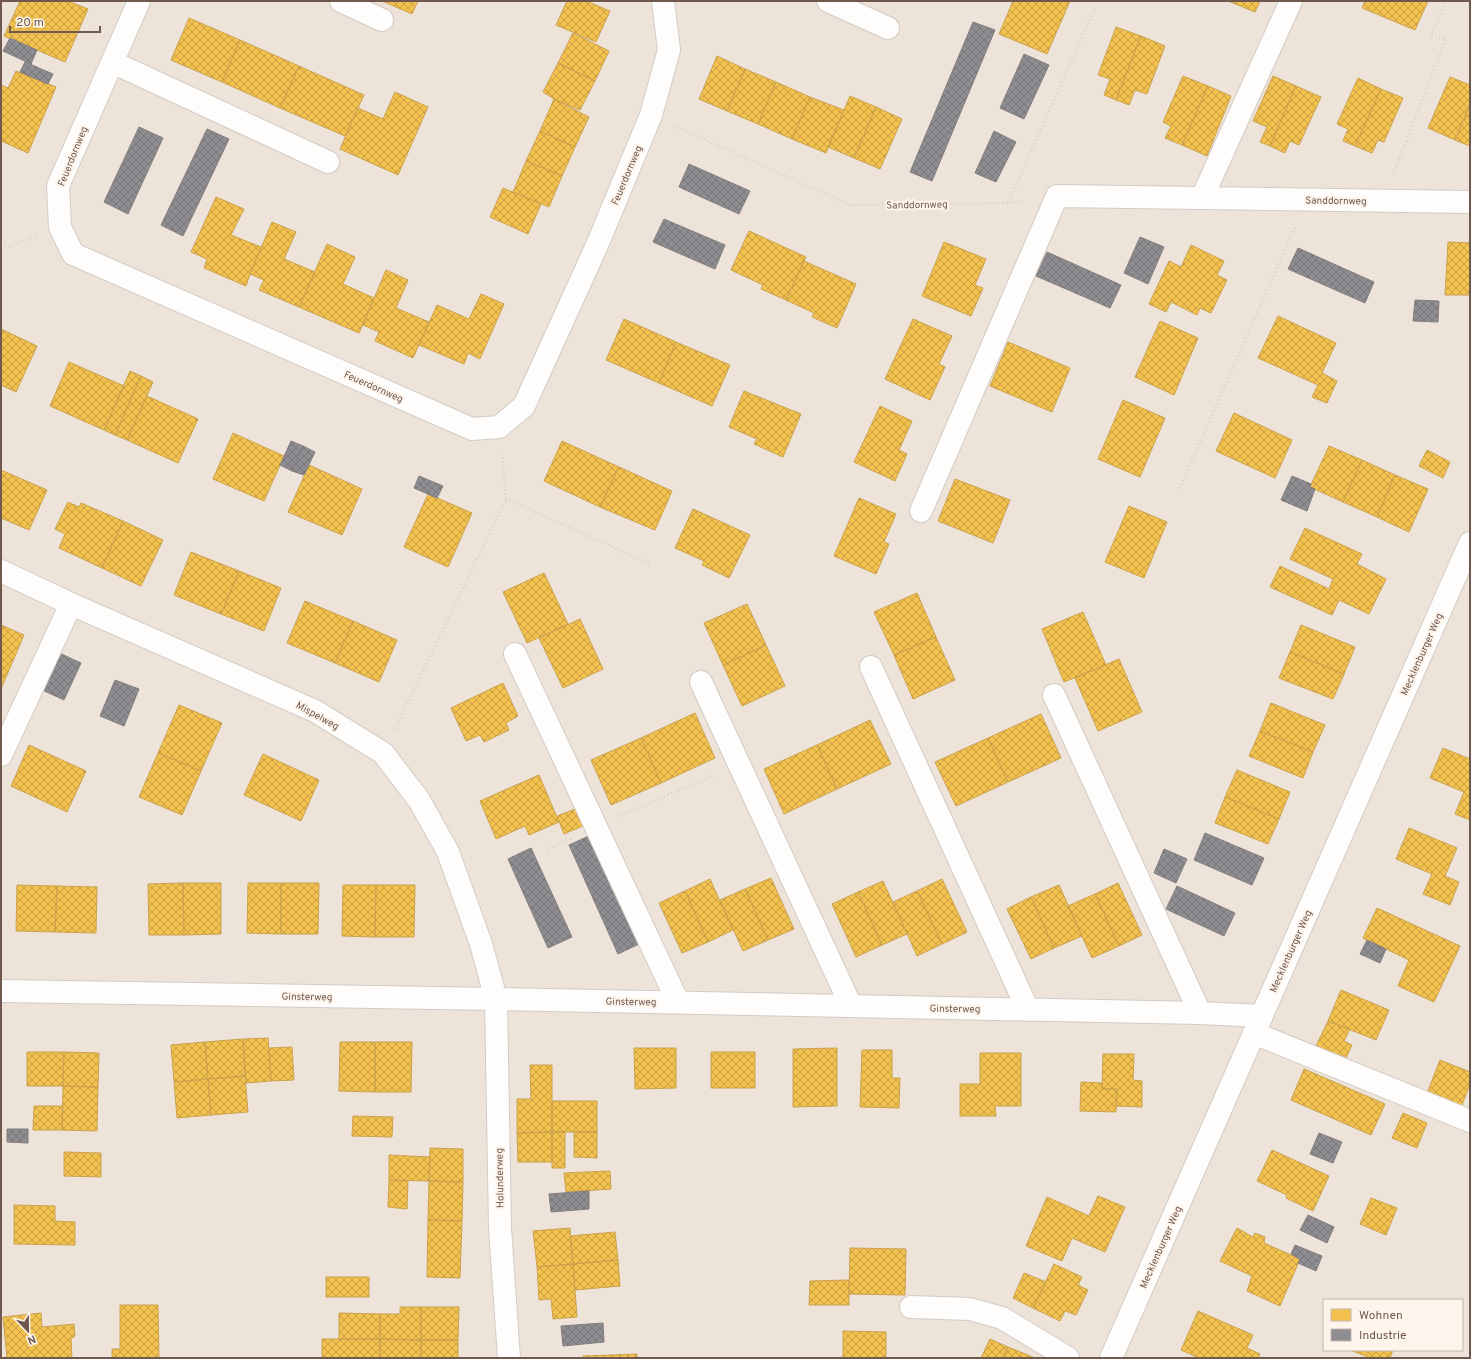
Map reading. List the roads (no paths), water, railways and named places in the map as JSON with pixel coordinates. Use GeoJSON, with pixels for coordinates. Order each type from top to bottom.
{"type":"FeatureCollection","features":[{"type":"Feature","properties":{"kind":"street","name":"Feuerdornweg"},"geometry":{"type":"LineString","coordinates":[[139,1],[58,186],[60,227],[73,254],[472,429],[499,427],[524,406],[598,243],[651,115],[669,50],[663,1]]}},
{"type":"Feature","properties":{"kind":"street"},"geometry":{"type":"LineString","coordinates":[[341,1],[382,20]]}},
{"type":"Feature","properties":{"kind":"street"},"geometry":{"type":"LineString","coordinates":[[828,1],[888,28]]}},
{"type":"Feature","properties":{"kind":"street"},"geometry":{"type":"LineString","coordinates":[[1202,198],[1291,1]]}},
{"type":"Feature","properties":{"kind":"street"},"geometry":{"type":"LineString","coordinates":[[112,62],[328,162]]}},
{"type":"Feature","properties":{"kind":"street","name":"Sanddornweg"},"geometry":{"type":"LineString","coordinates":[[921,511],[1057,196],[1470,202]]}},
{"type":"Feature","properties":{"kind":"street","name":"Mecklenburger Weg"},"geometry":{"type":"LineString","coordinates":[[1111,1358],[1470,543]]}},
{"type":"Feature","properties":{"kind":"street","name":"Mispelweg"},"geometry":{"type":"LineString","coordinates":[[1,571],[72,604],[315,711],[383,753],[420,800],[448,852],[481,944],[496,999]]}},
{"type":"Feature","properties":{"kind":"street"},"geometry":{"type":"LineString","coordinates":[[1,755],[72,604]]}},
{"type":"Feature","properties":{"kind":"street"},"geometry":{"type":"LineString","coordinates":[[515,654],[678,1002]]}},
{"type":"Feature","properties":{"kind":"street"},"geometry":{"type":"LineString","coordinates":[[871,667],[1028,1010]]}},
{"type":"Feature","properties":{"kind":"street"},"geometry":{"type":"LineString","coordinates":[[701,682],[851,1006]]}},
{"type":"Feature","properties":{"kind":"street"},"geometry":{"type":"LineString","coordinates":[[1054,695],[1200,1013]]}},
{"type":"Feature","properties":{"kind":"street","name":"Ginsterweg"},"geometry":{"type":"LineString","coordinates":[[1,990],[1200,1013],[1258,1024],[1470,1120]]}},
{"type":"Feature","properties":{"kind":"street","name":"Holunderweg"},"geometry":{"type":"LineString","coordinates":[[496,999],[500,1228],[509,1358]]}},
{"type":"Feature","properties":{"kind":"street"},"geometry":{"type":"LineString","coordinates":[[911,1307],[970,1309],[1002,1318],[1068,1358]]}}]}
